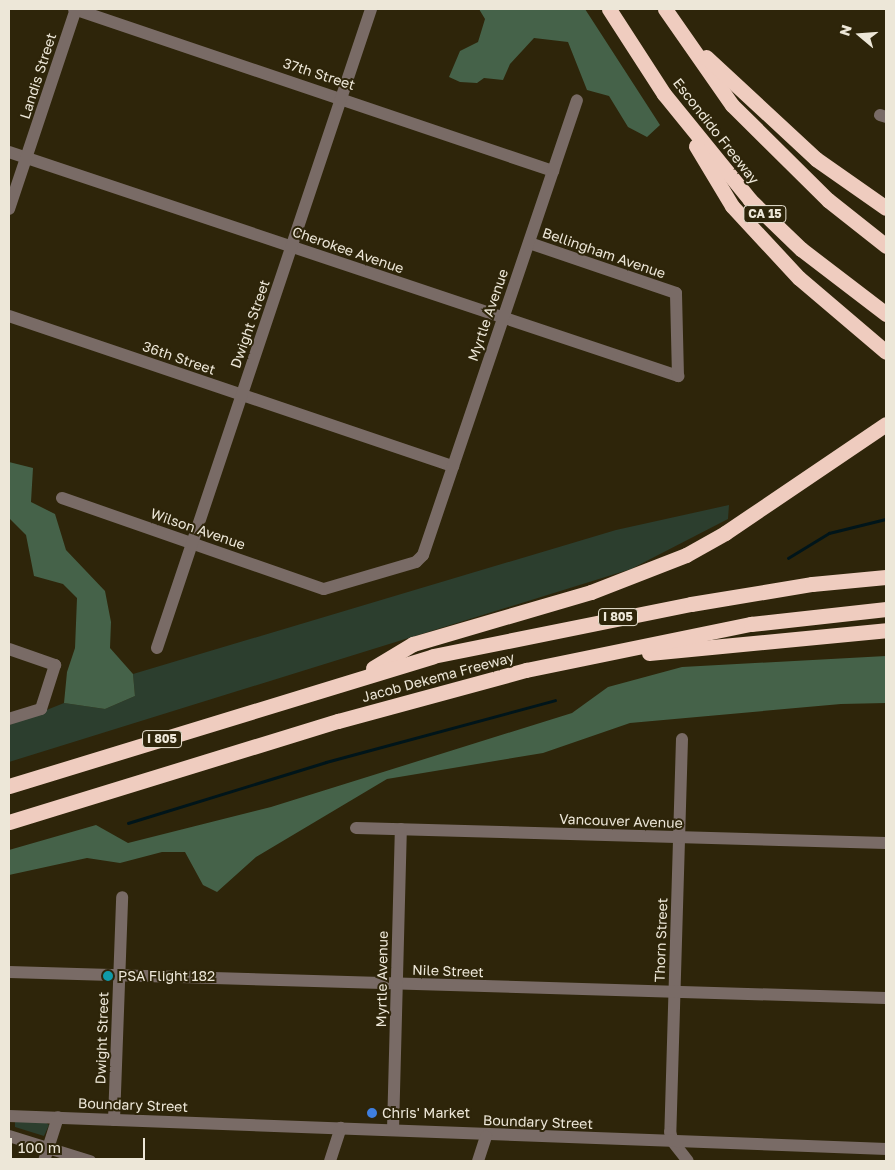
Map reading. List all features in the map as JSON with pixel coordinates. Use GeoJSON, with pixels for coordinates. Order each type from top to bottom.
{"type":"FeatureCollection","features":[{"type":"Feature","properties":{"kind":"highway","name":"Escondido Freeway"},"geometry":{"type":"LineString","coordinates":[[609,9],[664,94],[750,200],[801,249],[886,314]]}},
{"type":"Feature","properties":{"kind":"highway","name":"Escondido Freeway"},"geometry":{"type":"LineString","coordinates":[[664,9],[732,105],[828,200],[886,246]]}},
{"type":"Feature","properties":{"kind":"highway"},"geometry":{"type":"LineString","coordinates":[[681,34],[816,159],[886,208]]}},
{"type":"Feature","properties":{"kind":"highway"},"geometry":{"type":"LineString","coordinates":[[664,94],[732,206],[799,278],[886,352]]}},
{"type":"Feature","properties":{"kind":"highway"},"geometry":{"type":"LineString","coordinates":[[355,680],[413,644],[592,592],[686,555],[726,533],[886,424]]}},
{"type":"Feature","properties":{"kind":"highway","name":"Jacob Dekema Freeway"},"geometry":{"type":"LineString","coordinates":[[9,786],[433,656],[522,636],[747,594],[886,577]]}},
{"type":"Feature","properties":{"kind":"highway","name":"Jacob Dekema Freeway"},"geometry":{"type":"LineString","coordinates":[[9,822],[338,721],[526,670],[742,626],[886,608]]}},
{"type":"Feature","properties":{"kind":"highway"},"geometry":{"type":"LineString","coordinates":[[526,670],[687,647],[886,630]]}},
{"type":"Feature","properties":{"kind":"street","name":"37th Street"},"geometry":{"type":"LineString","coordinates":[[75,9],[553,170]]}},
{"type":"Feature","properties":{"kind":"street","name":"Landis Street"},"geometry":{"type":"LineString","coordinates":[[9,210],[75,9]]}},
{"type":"Feature","properties":{"kind":"street","name":"Dwight Street"},"geometry":{"type":"LineString","coordinates":[[157,648],[371,9]]}},
{"type":"Feature","properties":{"kind":"street","name":"Myrtle Avenue"},"geometry":{"type":"LineString","coordinates":[[324,588],[416,562],[423,555],[577,100]]}},
{"type":"Feature","properties":{"kind":"street","name":"Cherokee Avenue"},"geometry":{"type":"LineString","coordinates":[[9,152],[678,376]]}},
{"type":"Feature","properties":{"kind":"street","name":"Bellingham Avenue"},"geometry":{"type":"LineString","coordinates":[[529,243],[676,293],[678,376]]}},
{"type":"Feature","properties":{"kind":"street","name":"36th Street"},"geometry":{"type":"LineString","coordinates":[[9,316],[453,466]]}},
{"type":"Feature","properties":{"kind":"street","name":"Wilson Avenue"},"geometry":{"type":"LineString","coordinates":[[62,498],[324,588]]}},
{"type":"Feature","properties":{"kind":"street"},"geometry":{"type":"LineString","coordinates":[[9,649],[55,665],[41,709],[9,719]]}},
{"type":"Feature","properties":{"kind":"street","name":"Thorn Street"},"geometry":{"type":"LineString","coordinates":[[673,1142],[670,1132],[682,740]]}},
{"type":"Feature","properties":{"kind":"street","name":"Vancouver Avenue"},"geometry":{"type":"LineString","coordinates":[[356,828],[886,843]]}},
{"type":"Feature","properties":{"kind":"street","name":"Myrtle Avenue"},"geometry":{"type":"LineString","coordinates":[[394,1130],[401,829]]}},
{"type":"Feature","properties":{"kind":"street","name":"Dwight Street"},"geometry":{"type":"LineString","coordinates":[[114,1120],[122,897]]}},
{"type":"Feature","properties":{"kind":"street","name":"Nile Street"},"geometry":{"type":"LineString","coordinates":[[9,972],[119,974],[674,994],[886,998]]}},
{"type":"Feature","properties":{"kind":"street","name":"Boundary Street"},"geometry":{"type":"LineString","coordinates":[[9,1116],[394,1130],[486,1136],[886,1149]]}},
{"type":"Feature","properties":{"kind":"street"},"geometry":{"type":"LineString","coordinates":[[44,1161],[58,1117]]}},
{"type":"Feature","properties":{"kind":"street"},"geometry":{"type":"LineString","coordinates":[[330,1161],[341,1128]]}},
{"type":"Feature","properties":{"kind":"street"},"geometry":{"type":"LineString","coordinates":[[9,1136],[90,1161]]}},
{"type":"Feature","properties":{"kind":"street"},"geometry":{"type":"LineString","coordinates":[[478,1161],[486,1136]]}},
{"type":"Feature","properties":{"kind":"street"},"geometry":{"type":"LineString","coordinates":[[673,1142],[688,1161]]}},
{"type":"Feature","properties":{"kind":"green space"},"geometry":{"type":"Polygon","coordinates":[[[479,9],[585,9],[660,125],[647,137],[628,127],[609,96],[587,90],[568,42],[534,38],[510,64],[503,80],[484,78],[477,83],[460,82],[449,77],[460,51],[478,42],[485,19],[479,9]]]}},
{"type":"Feature","properties":{"kind":"green space"},"geometry":{"type":"Polygon","coordinates":[[[9,462],[33,468],[31,502],[55,514],[66,550],[105,591],[111,622],[110,648],[133,674],[135,696],[105,709],[64,703],[67,672],[75,648],[77,598],[63,584],[34,576],[26,535],[9,518],[9,462]]]}},
{"type":"Feature","properties":{"kind":"green space"},"geometry":{"type":"Polygon","coordinates":[[[729,505],[728,519],[631,569],[9,762],[9,725],[64,703],[105,709],[135,696],[133,674],[616,530],[729,505]]]}},
{"type":"Feature","properties":{"kind":"green space"},"geometry":{"type":"Polygon","coordinates":[[[886,656],[886,703],[841,704],[630,723],[543,753],[387,779],[256,857],[217,892],[203,885],[185,852],[162,852],[120,863],[87,858],[9,875],[9,850],[96,825],[128,843],[271,807],[572,713],[608,687],[682,667],[886,656]]]}},
{"type":"Feature","properties":{"kind":"green space"},"geometry":{"type":"Polygon","coordinates":[[[15,1121],[45,1122],[49,1125],[44,1136],[15,1127],[15,1121]]]}},
{"type":"Feature","properties":{"kind":"waterway"},"geometry":{"type":"LineString","coordinates":[[788,558],[829,533],[886,519]]}},
{"type":"Feature","properties":{"kind":"waterway"},"geometry":{"type":"LineString","coordinates":[[128,823],[326,762],[555,700]]}},
{"type":"Feature","properties":{"kind":"place","name":"PSA Flight 182"},"geometry":{"type":"Point","coordinates":[108,976]}},
{"type":"Feature","properties":{"kind":"place","name":"Chris' Market"},"geometry":{"type":"Point","coordinates":[372,1113]}}]}
